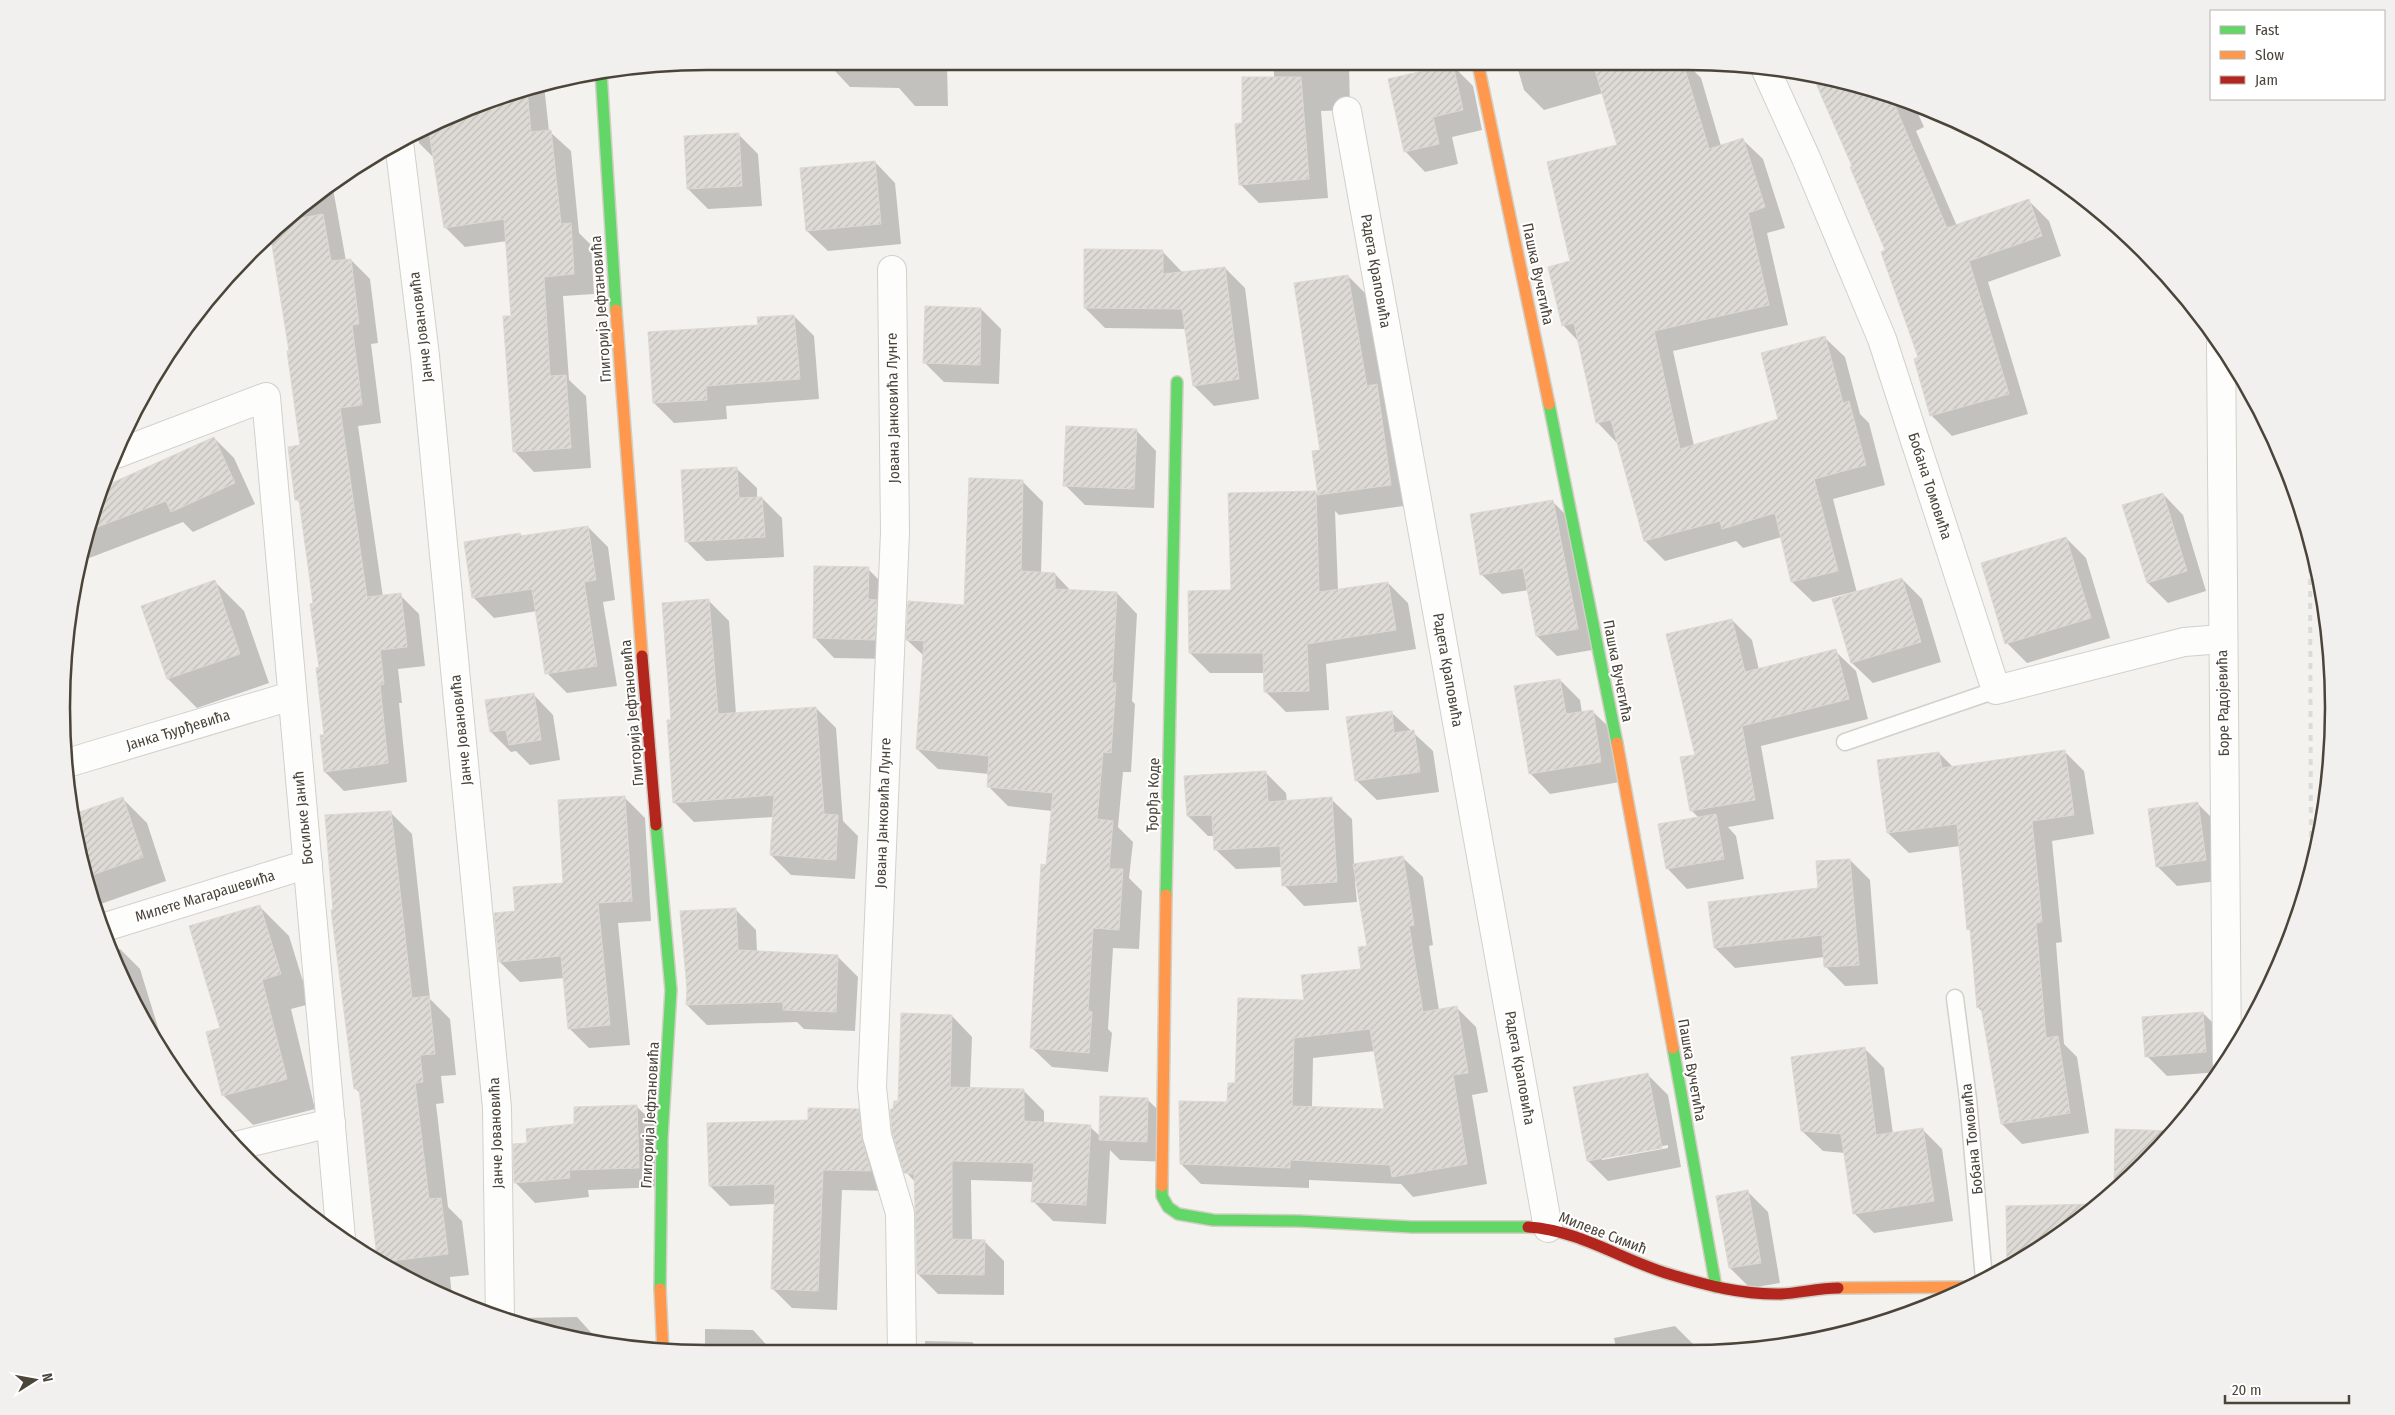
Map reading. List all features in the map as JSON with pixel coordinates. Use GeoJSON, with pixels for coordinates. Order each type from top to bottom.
{"type":"FeatureCollection","features":[{"type":"Feature","properties":{"kind":"street","name":"Пашка Вучетића"},"geometry":{"type":"LineString","coordinates":[[1479,70],[1563,469],[1634,830],[1716,1287]]}},
{"type":"Feature","properties":{"kind":"street","name":"Бобана Томовића"},"geometry":{"type":"LineString","coordinates":[[1768,75],[1882,338],[1996,690]]}},
{"type":"Feature","properties":{"kind":"street","name":"Глигорија Јефтановића"},"geometry":{"type":"LineString","coordinates":[[601,79],[632,548],[671,990],[662,1138],[659,1276],[663,1344]]}},
{"type":"Feature","properties":{"kind":"street","name":"Радета Краповића"},"geometry":{"type":"LineString","coordinates":[[1347,111],[1548,1228]]}},
{"type":"Feature","properties":{"kind":"street","name":"Јанче Јовановића"},"geometry":{"type":"LineString","coordinates":[[400,149],[426,366],[497,1108],[500,1310]]}},
{"type":"Feature","properties":{"kind":"street","name":"Јована Јанковића Лунге"},"geometry":{"type":"LineString","coordinates":[[892,270],[895,532],[872,1087],[877,1136],[900,1212],[902,1345]]}},
{"type":"Feature","properties":{"kind":"street","name":"Боре Радојевића"},"geometry":{"type":"LineString","coordinates":[[2221,358],[2227,1048]]}},
{"type":"Feature","properties":{"kind":"street","name":"Ђорђа Коде"},"geometry":{"type":"LineString","coordinates":[[1168,1206],[1162,1196],[1166,881],[1177,382]]}},
{"type":"Feature","properties":{"kind":"street","name":"Босиљке Јанић"},"geometry":{"type":"LineString","coordinates":[[125,451],[266,397],[291,696],[341,1229]]}},
{"type":"Feature","properties":{"kind":"street"},"geometry":{"type":"LineString","coordinates":[[1996,690],[2184,642],[2222,639]]}},
{"type":"Feature","properties":{"kind":"street","name":"Јанка Ђурђевића"},"geometry":{"type":"LineString","coordinates":[[72,762],[291,696]]}},
{"type":"Feature","properties":{"kind":"street","name":"Милете Магарашевића"},"geometry":{"type":"LineString","coordinates":[[109,926],[308,864]]}},
{"type":"Feature","properties":{"kind":"street"},"geometry":{"type":"LineString","coordinates":[[244,1144],[331,1124]]}},
{"type":"Feature","properties":{"kind":"street","name":"Милеве Симић"},"geometry":{"type":"LineString","coordinates":[[1168,1206],[1178,1214],[1213,1220],[1299,1221],[1412,1227],[1520,1226],[1548,1228],[1600,1246],[1668,1274],[1743,1293],[1782,1294],[1834,1288],[1951,1287]]}},
{"type":"Feature","properties":{"kind":"lane"},"geometry":{"type":"LineString","coordinates":[[1845,742],[1996,690]]}},
{"type":"Feature","properties":{"kind":"lane","name":"Бобана Томовића"},"geometry":{"type":"LineString","coordinates":[[1955,998],[1969,1108],[1983,1272]]}},
{"type":"Feature","properties":{"kind":"building"},"geometry":{"type":"Polygon","coordinates":[[[1427,70],[1454,70],[1463,110],[1433,117],[1439,144],[1404,152],[1388,79],[1427,70]]]}},
{"type":"Feature","properties":{"kind":"building"},"geometry":{"type":"Polygon","coordinates":[[[1595,70],[1685,70],[1709,149],[1743,138],[1765,207],[1748,213],[1769,305],[1654,331],[1680,449],[1778,419],[1761,353],[1825,336],[1843,403],[1849,401],[1866,465],[1814,479],[1838,571],[1791,582],[1775,513],[1722,529],[1720,521],[1644,541],[1611,420],[1596,423],[1574,323],[1562,326],[1548,267],[1570,261],[1547,162],[1617,145],[1595,70]]]}},
{"type":"Feature","properties":{"kind":"building"},"geometry":{"type":"Polygon","coordinates":[[[1242,77],[1301,77],[1309,179],[1239,185],[1235,124],[1242,123],[1242,77]]]}},
{"type":"Feature","properties":{"kind":"building"},"geometry":{"type":"Polygon","coordinates":[[[1816,83],[1895,105],[1947,228],[2029,199],[2042,236],[1969,261],[2009,394],[1930,416],[1914,359],[1918,357],[1881,252],[1885,250],[1850,167],[1852,166],[1816,83]]]}},
{"type":"Feature","properties":{"kind":"building"},"geometry":{"type":"Polygon","coordinates":[[[528,97],[531,132],[551,130],[561,224],[571,223],[574,274],[544,277],[550,376],[566,375],[571,448],[513,452],[503,316],[511,316],[504,219],[444,228],[429,134],[464,119],[528,97]]]}},
{"type":"Feature","properties":{"kind":"building"},"geometry":{"type":"Polygon","coordinates":[[[739,133],[742,186],[687,189],[684,136],[739,133]]]}},
{"type":"Feature","properties":{"kind":"building"},"geometry":{"type":"Polygon","coordinates":[[[875,161],[881,224],[806,231],[800,168],[875,161]]]}},
{"type":"Feature","properties":{"kind":"building"},"geometry":{"type":"Polygon","coordinates":[[[323,214],[331,261],[351,259],[359,324],[352,325],[362,405],[340,408],[367,597],[401,593],[407,647],[380,650],[384,684],[380,685],[388,763],[324,772],[320,735],[324,735],[316,668],[319,667],[310,604],[313,603],[299,500],[295,500],[288,447],[300,445],[287,351],[289,351],[272,243],[299,218],[323,214]]]}},
{"type":"Feature","properties":{"kind":"building"},"geometry":{"type":"Polygon","coordinates":[[[1084,249],[1163,250],[1163,274],[1225,267],[1239,379],[1193,386],[1182,309],[1084,308],[1084,249]]]}},
{"type":"Feature","properties":{"kind":"building"},"geometry":{"type":"Polygon","coordinates":[[[1348,275],[1367,386],[1377,384],[1391,485],[1318,495],[1312,451],[1320,450],[1294,283],[1348,275]]]}},
{"type":"Feature","properties":{"kind":"building"},"geometry":{"type":"Polygon","coordinates":[[[925,306],[981,308],[980,365],[923,363],[925,306]]]}},
{"type":"Feature","properties":{"kind":"building"},"geometry":{"type":"Polygon","coordinates":[[[794,315],[800,379],[706,386],[707,400],[653,403],[648,332],[758,325],[757,317],[794,315]]]}},
{"type":"Feature","properties":{"kind":"building"},"geometry":{"type":"Polygon","coordinates":[[[1066,426],[1137,429],[1134,489],[1063,486],[1066,426]]]}},
{"type":"Feature","properties":{"kind":"building"},"geometry":{"type":"Polygon","coordinates":[[[214,437],[235,483],[171,512],[166,501],[97,527],[112,483],[214,437]]]}},
{"type":"Feature","properties":{"kind":"building"},"geometry":{"type":"Polygon","coordinates":[[[737,467],[739,498],[762,497],[765,537],[685,542],[681,470],[737,467]]]}},
{"type":"Feature","properties":{"kind":"building"},"geometry":{"type":"Polygon","coordinates":[[[969,478],[1023,480],[1021,571],[1055,573],[1055,589],[1117,592],[1112,683],[1116,683],[1111,753],[1103,752],[1097,819],[1113,821],[1109,869],[1123,869],[1119,930],[1093,928],[1088,1011],[1092,1012],[1089,1053],[1030,1048],[1041,864],[1046,865],[1053,793],[987,787],[989,756],[916,749],[924,641],[906,640],[908,601],[964,605],[969,478]]]}},
{"type":"Feature","properties":{"kind":"building"},"geometry":{"type":"Polygon","coordinates":[[[1316,491],[1319,592],[1388,582],[1396,630],[1307,644],[1309,691],[1264,692],[1263,653],[1189,653],[1188,591],[1231,590],[1228,493],[1316,491]]]}},
{"type":"Feature","properties":{"kind":"building"},"geometry":{"type":"Polygon","coordinates":[[[2163,493],[2187,571],[2147,583],[2122,505],[2163,493]]]}},
{"type":"Feature","properties":{"kind":"building"},"geometry":{"type":"Polygon","coordinates":[[[1553,500],[1578,629],[1536,636],[1523,568],[1480,575],[1470,514],[1553,500]]]}},
{"type":"Feature","properties":{"kind":"building"},"geometry":{"type":"Polygon","coordinates":[[[588,526],[596,580],[584,582],[597,666],[545,674],[532,589],[472,598],[464,542],[520,533],[521,536],[588,526]]]}},
{"type":"Feature","properties":{"kind":"building"},"geometry":{"type":"Polygon","coordinates":[[[2066,537],[2091,618],[2005,644],[1981,563],[2066,537]]]}},
{"type":"Feature","properties":{"kind":"building"},"geometry":{"type":"Polygon","coordinates":[[[814,566],[869,567],[868,599],[877,600],[875,640],[813,638],[814,566]]]}},
{"type":"Feature","properties":{"kind":"building"},"geometry":{"type":"Polygon","coordinates":[[[1902,578],[1921,642],[1851,663],[1832,599],[1902,578]]]}},
{"type":"Feature","properties":{"kind":"building"},"geometry":{"type":"Polygon","coordinates":[[[215,580],[240,654],[167,679],[141,606],[215,580]]]}},
{"type":"Feature","properties":{"kind":"building"},"geometry":{"type":"Polygon","coordinates":[[[709,599],[718,714],[816,707],[824,814],[838,815],[836,860],[770,855],[774,795],[673,803],[667,720],[671,720],[662,603],[709,599]]]}},
{"type":"Feature","properties":{"kind":"building"},"geometry":{"type":"Polygon","coordinates":[[[1732,619],[1745,672],[1836,649],[1849,699],[1742,726],[1755,800],[1690,811],[1680,757],[1695,755],[1666,634],[1732,619]]]}},
{"type":"Feature","properties":{"kind":"building"},"geometry":{"type":"Polygon","coordinates":[[[1560,679],[1566,714],[1593,710],[1601,762],[1529,774],[1514,686],[1560,679]]]}},
{"type":"Feature","properties":{"kind":"building"},"geometry":{"type":"Polygon","coordinates":[[[534,693],[541,740],[509,745],[506,730],[490,732],[485,700],[534,693]]]}},
{"type":"Feature","properties":{"kind":"building"},"geometry":{"type":"Polygon","coordinates":[[[1392,711],[1394,733],[1414,730],[1420,772],[1355,781],[1346,717],[1392,711]]]}},
{"type":"Feature","properties":{"kind":"building"},"geometry":{"type":"Polygon","coordinates":[[[2065,750],[2074,815],[2032,821],[2042,922],[2036,923],[2046,1038],[2058,1036],[2070,1113],[2001,1124],[1981,1007],[1977,1008],[1970,929],[1967,930],[1957,824],[1887,833],[1877,760],[1939,752],[1942,768],[2065,750]]]}},
{"type":"Feature","properties":{"kind":"building"},"geometry":{"type":"Polygon","coordinates":[[[1266,771],[1268,802],[1332,797],[1337,882],[1282,886],[1280,846],[1214,850],[1212,815],[1187,816],[1184,776],[1266,771]]]}},
{"type":"Feature","properties":{"kind":"building"},"geometry":{"type":"Polygon","coordinates":[[[625,796],[632,901],[598,903],[610,1025],[568,1029],[561,956],[499,962],[494,913],[515,911],[513,887],[563,883],[558,800],[625,796]]]}},
{"type":"Feature","properties":{"kind":"building"},"geometry":{"type":"Polygon","coordinates":[[[123,797],[143,857],[93,875],[79,812],[123,797]]]}},
{"type":"Feature","properties":{"kind":"building"},"geometry":{"type":"Polygon","coordinates":[[[2198,802],[2206,860],[2156,867],[2148,809],[2198,802]]]}},
{"type":"Feature","properties":{"kind":"building"},"geometry":{"type":"Polygon","coordinates":[[[391,811],[412,998],[429,996],[435,1054],[420,1055],[423,1082],[415,1083],[429,1199],[441,1198],[448,1254],[391,1261],[376,1252],[359,1088],[354,1089],[331,910],[333,910],[325,815],[391,811]]]}},
{"type":"Feature","properties":{"kind":"building"},"geometry":{"type":"Polygon","coordinates":[[[1716,814],[1724,859],[1666,869],[1658,824],[1716,814]]]}},
{"type":"Feature","properties":{"kind":"building"},"geometry":{"type":"Polygon","coordinates":[[[1403,856],[1414,925],[1409,926],[1423,1012],[1457,1006],[1468,1073],[1453,1075],[1467,1164],[1392,1177],[1390,1165],[1290,1160],[1290,1168],[1180,1164],[1179,1101],[1227,1102],[1228,1083],[1235,1083],[1238,998],[1304,1000],[1301,975],[1361,969],[1358,947],[1367,946],[1353,864],[1403,856]],[[1370,1029],[1294,1038],[1292,1106],[1384,1109],[1370,1029]]]}},
{"type":"Feature","properties":{"kind":"building"},"geometry":{"type":"Polygon","coordinates":[[[1850,859],[1859,965],[1824,967],[1822,935],[1714,948],[1708,902],[1818,888],[1816,861],[1850,859]]]}},
{"type":"Feature","properties":{"kind":"building"},"geometry":{"type":"Polygon","coordinates":[[[260,905],[281,974],[262,980],[287,1079],[222,1096],[206,1032],[220,1028],[189,926],[260,905]]]}},
{"type":"Feature","properties":{"kind":"building"},"geometry":{"type":"Polygon","coordinates":[[[736,908],[738,950],[838,955],[836,1012],[783,1010],[783,1002],[686,1005],[687,989],[680,911],[736,908]]]}},
{"type":"Feature","properties":{"kind":"building"},"geometry":{"type":"Polygon","coordinates":[[[2203,1012],[2206,1052],[2145,1057],[2142,1017],[2203,1012]]]}},
{"type":"Feature","properties":{"kind":"building"},"geometry":{"type":"Polygon","coordinates":[[[901,1013],[952,1015],[950,1087],[1024,1089],[1024,1121],[1091,1125],[1086,1205],[1031,1202],[1034,1163],[952,1161],[952,1239],[985,1240],[984,1275],[917,1274],[914,1174],[904,1173],[892,1133],[890,1109],[893,1109],[894,1101],[898,1101],[901,1013]]]}},
{"type":"Feature","properties":{"kind":"building"},"geometry":{"type":"Polygon","coordinates":[[[1865,1047],[1876,1135],[1923,1128],[1934,1201],[1853,1214],[1841,1134],[1801,1131],[1791,1057],[1865,1047]]]}},
{"type":"Feature","properties":{"kind":"building"},"geometry":{"type":"Polygon","coordinates":[[[1648,1073],[1662,1148],[1587,1161],[1573,1087],[1648,1073]]]}},
{"type":"Feature","properties":{"kind":"building"},"geometry":{"type":"Polygon","coordinates":[[[1100,1096],[1148,1098],[1147,1142],[1099,1140],[1100,1096]]]}},
{"type":"Feature","properties":{"kind":"building"},"geometry":{"type":"Polygon","coordinates":[[[637,1105],[639,1168],[569,1170],[570,1178],[514,1183],[513,1144],[527,1143],[526,1129],[574,1124],[574,1107],[637,1105]]]}},
{"type":"Feature","properties":{"kind":"building"},"geometry":{"type":"Polygon","coordinates":[[[808,1108],[859,1109],[862,1140],[871,1171],[823,1170],[818,1291],[771,1289],[775,1184],[709,1186],[707,1123],[808,1120],[808,1108]]]}},
{"type":"Feature","properties":{"kind":"building"},"geometry":{"type":"Polygon","coordinates":[[[2115,1129],[2164,1131],[2138,1158],[2114,1181],[2115,1129]]]}},
{"type":"Feature","properties":{"kind":"building"},"geometry":{"type":"Polygon","coordinates":[[[1748,1190],[1761,1263],[1729,1268],[1716,1196],[1748,1190]]]}},
{"type":"Feature","properties":{"kind":"building"},"geometry":{"type":"Polygon","coordinates":[[[2087,1204],[2042,1238],[2007,1259],[2006,1206],[2087,1204]]]}},
{"type":"Feature","properties":{"kind":"railway"},"geometry":{"type":"LineString","coordinates":[[2310,571],[2311,840]]}},
{"type":"Feature","properties":{"kind":"traffic: fast"},"geometry":{"type":"LineString","coordinates":[[601,79],[616,310]]}},
{"type":"Feature","properties":{"kind":"traffic: fast"},"geometry":{"type":"LineString","coordinates":[[1166,895],[1177,382]]}},
{"type":"Feature","properties":{"kind":"traffic: fast"},"geometry":{"type":"LineString","coordinates":[[1549,404],[1617,743]]}},
{"type":"Feature","properties":{"kind":"traffic: fast"},"geometry":{"type":"LineString","coordinates":[[656,825],[671,990],[662,1138],[660,1289]]}},
{"type":"Feature","properties":{"kind":"traffic: fast"},"geometry":{"type":"LineString","coordinates":[[1673,1048],[1716,1287]]}},
{"type":"Feature","properties":{"kind":"traffic: fast"},"geometry":{"type":"LineString","coordinates":[[1162,1186],[1162,1196],[1168,1207],[1178,1214],[1213,1220],[1299,1221],[1412,1227],[1528,1227]]}},
{"type":"Feature","properties":{"kind":"traffic: slow"},"geometry":{"type":"LineString","coordinates":[[1479,70],[1549,404]]}},
{"type":"Feature","properties":{"kind":"traffic: slow"},"geometry":{"type":"LineString","coordinates":[[616,310],[642,656]]}},
{"type":"Feature","properties":{"kind":"traffic: slow"},"geometry":{"type":"LineString","coordinates":[[1617,743],[1673,1048]]}},
{"type":"Feature","properties":{"kind":"traffic: slow"},"geometry":{"type":"LineString","coordinates":[[1162,1186],[1166,895]]}},
{"type":"Feature","properties":{"kind":"traffic: slow"},"geometry":{"type":"LineString","coordinates":[[1838,1288],[1951,1287]]}},
{"type":"Feature","properties":{"kind":"traffic: slow"},"geometry":{"type":"LineString","coordinates":[[660,1289],[663,1344]]}},
{"type":"Feature","properties":{"kind":"traffic: jam"},"geometry":{"type":"LineString","coordinates":[[642,656],[656,825]]}},
{"type":"Feature","properties":{"kind":"traffic: jam"},"geometry":{"type":"LineString","coordinates":[[1528,1227],[1547,1229],[1583,1239],[1652,1268],[1724,1288],[1767,1294],[1838,1288]]}}]}
